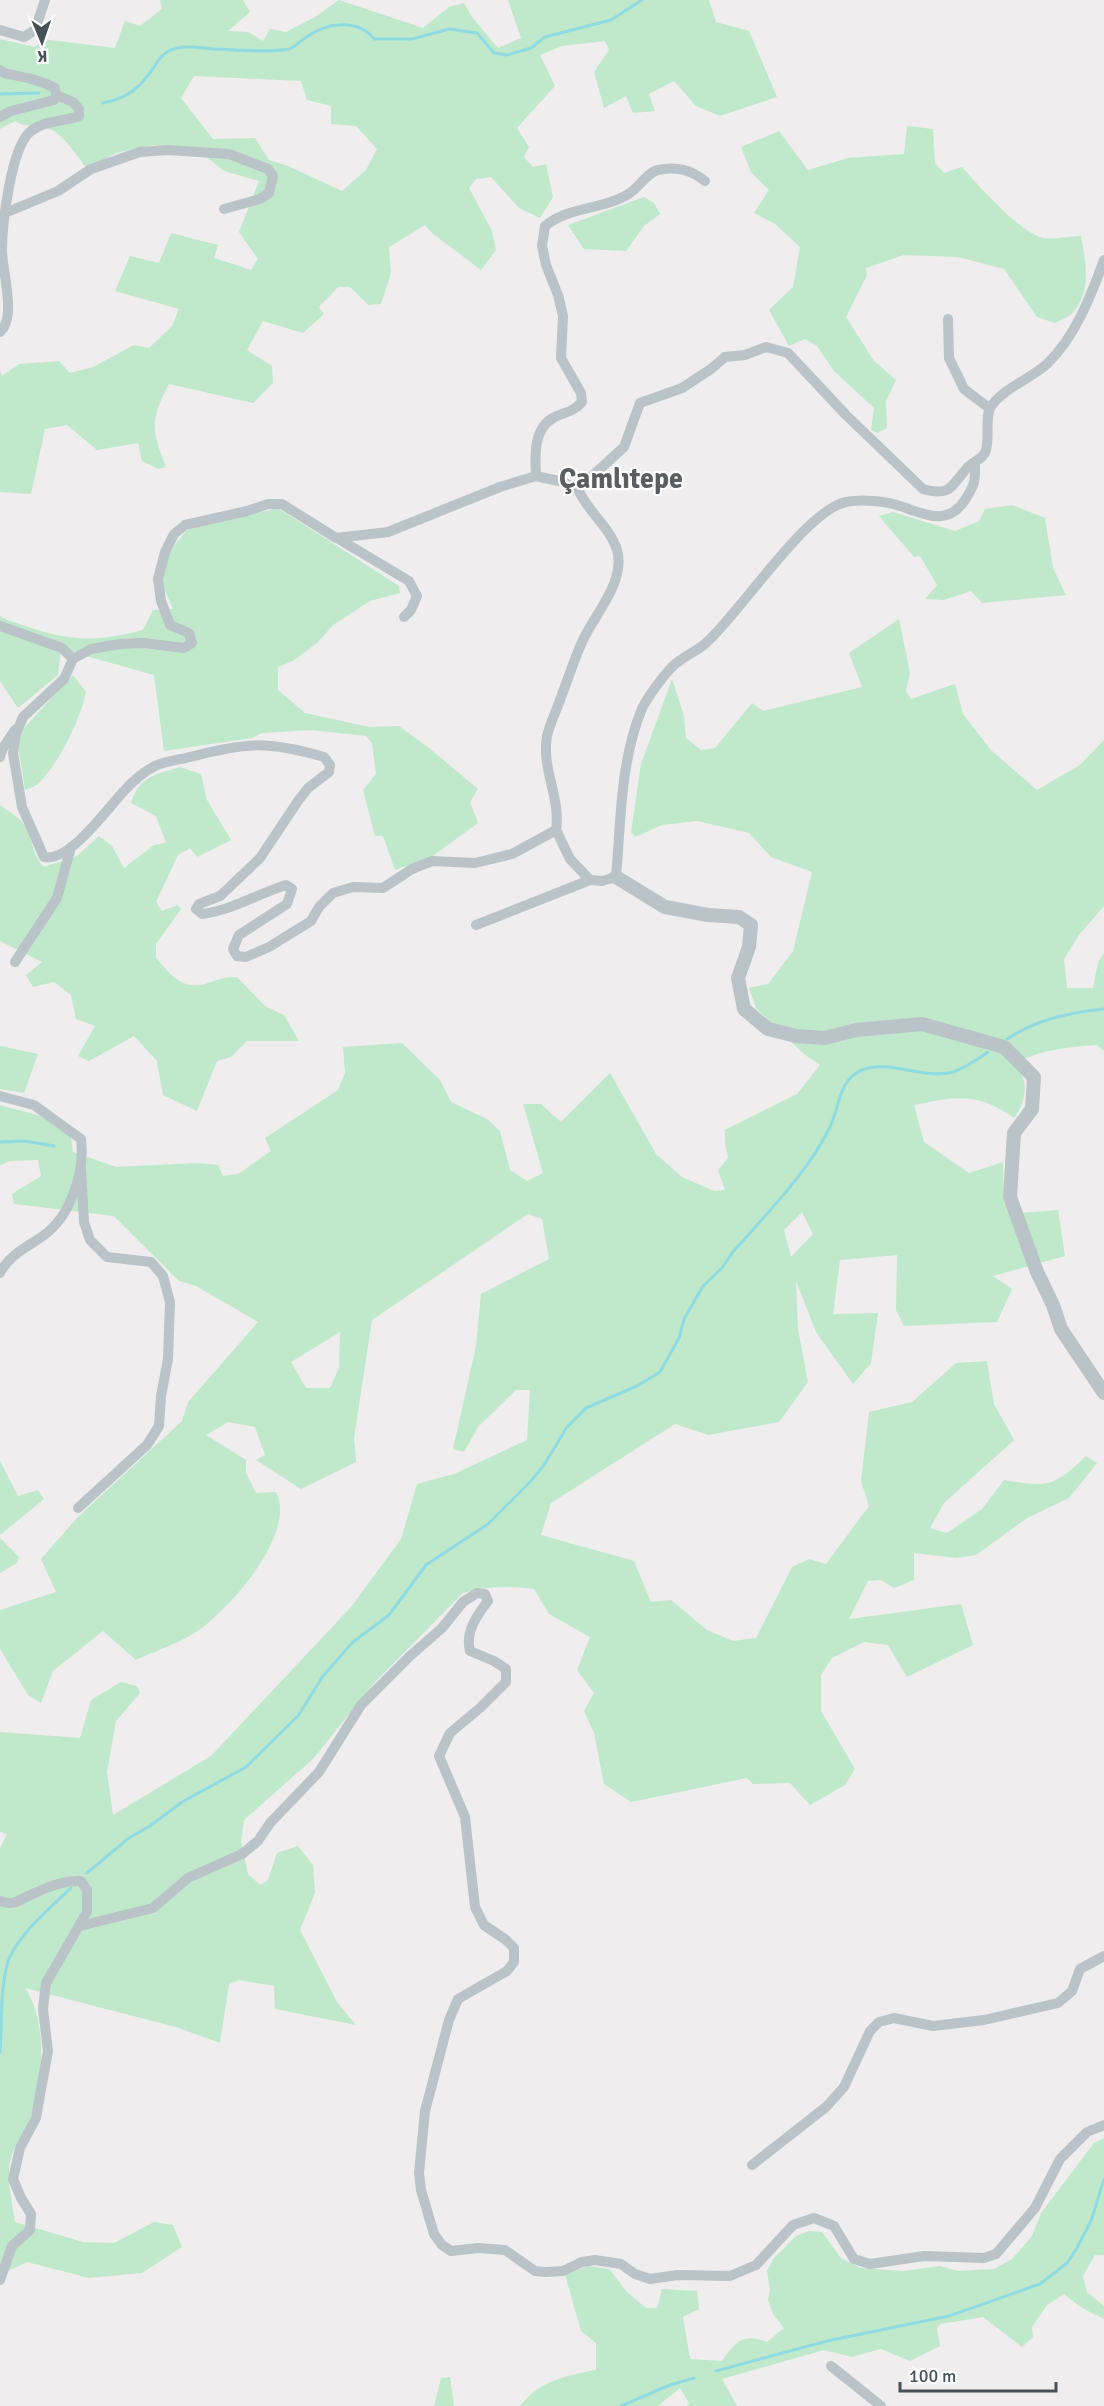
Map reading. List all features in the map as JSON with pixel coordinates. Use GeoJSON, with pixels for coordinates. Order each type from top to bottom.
{"type":"FeatureCollection","features":[{"type":"Feature","properties":{"kind":"street"},"geometry":{"type":"LineString","coordinates":[[0,30],[24,37],[36,30],[45,0]]}},
{"type":"Feature","properties":{"kind":"street"},"geometry":{"type":"LineString","coordinates":[[0,70],[4,74],[35,79],[47,84],[55,88],[56,95],[54,100],[11,111],[0,117]]}},
{"type":"Feature","properties":{"kind":"street"},"geometry":{"type":"LineString","coordinates":[[0,332],[4,328],[8,310],[2,251],[5,213],[15,160],[29,132],[44,124],[79,116],[79,109],[73,102],[56,95]]}},
{"type":"Feature","properties":{"kind":"street"},"geometry":{"type":"LineString","coordinates":[[5,213],[58,191],[91,169],[112,160],[140,152],[168,150],[229,154],[268,169],[273,176],[269,193],[260,199],[224,209]]}},
{"type":"Feature","properties":{"kind":"street"},"geometry":{"type":"LineString","coordinates":[[536,476],[535,454],[543,426],[553,417],[575,410],[582,402],[580,393],[561,358],[563,316],[542,246],[545,226],[566,214],[628,194],[655,170],[679,168],[692,171],[705,181]]}},
{"type":"Feature","properties":{"kind":"street"},"geometry":{"type":"LineString","coordinates":[[578,489],[624,447],[640,403],[682,388],[725,357],[744,355],[766,347],[788,353],[846,415],[923,489],[939,493],[951,488],[975,462],[985,455],[989,408],[998,397],[1046,365],[1058,352],[1086,306],[1104,260]]}},
{"type":"Feature","properties":{"kind":"street"},"geometry":{"type":"LineString","coordinates":[[948,320],[949,358],[964,389],[989,408]]}},
{"type":"Feature","properties":{"kind":"street"},"geometry":{"type":"LineString","coordinates":[[616,877],[623,775],[641,710],[672,667],[706,643],[821,515],[845,502],[866,501],[898,505],[923,514],[945,516],[959,509],[975,485],[975,462]]}},
{"type":"Feature","properties":{"kind":"street"},"geometry":{"type":"LineString","coordinates":[[336,538],[387,532],[501,487],[536,476],[563,482],[578,489],[584,502],[616,548],[620,562],[610,590],[582,641],[547,735],[544,757],[554,791],[558,818],[556,830],[570,859],[590,880]]}},
{"type":"Feature","properties":{"kind":"street"},"geometry":{"type":"LineString","coordinates":[[0,757],[3,748],[23,717],[64,679],[73,659],[91,649],[120,644],[144,643],[184,648],[192,643],[189,633],[170,625],[161,601],[158,579],[174,534],[185,525],[268,504],[282,504],[408,581],[417,596],[411,610],[404,617]]}},
{"type":"Feature","properties":{"kind":"street"},"geometry":{"type":"LineString","coordinates":[[0,626],[62,648],[73,659]]}},
{"type":"Feature","properties":{"kind":"street"},"geometry":{"type":"LineString","coordinates":[[23,717],[12,753],[22,807],[44,857],[48,858],[59,855],[71,847],[107,813],[122,792],[155,766],[243,745],[271,744],[324,757],[330,765],[329,772],[309,788],[298,801],[260,858],[220,896],[199,904],[196,909],[202,914],[214,912],[236,906],[286,885],[291,888],[287,904],[239,935],[233,949],[237,956],[246,957],[269,947],[311,921],[319,907],[333,893],[353,887],[382,888],[412,869],[432,861],[475,863],[512,854],[556,830]]}},
{"type":"Feature","properties":{"kind":"street"},"geometry":{"type":"LineString","coordinates":[[15,962],[57,898],[71,847]]}},
{"type":"Feature","properties":{"kind":"street"},"geometry":{"type":"LineString","coordinates":[[476,925],[590,880],[602,881],[616,877],[665,907],[708,915],[739,917],[751,925],[748,947],[738,978],[744,1009],[768,1029],[795,1036],[825,1038],[856,1030],[922,1024],[1004,1047],[1034,1077],[1032,1109],[1014,1133],[1010,1197],[1037,1272],[1053,1305],[1061,1329],[1104,1393]]}},
{"type":"Feature","properties":{"kind":"street"},"geometry":{"type":"LineString","coordinates":[[0,1096],[34,1105],[81,1139],[84,1222],[90,1240],[107,1257],[151,1262],[163,1276],[170,1302],[168,1359],[161,1396],[159,1426],[147,1445],[78,1508]]}},
{"type":"Feature","properties":{"kind":"street"},"geometry":{"type":"LineString","coordinates":[[0,1273],[4,1265],[23,1248],[58,1224],[69,1203],[81,1169]]}},
{"type":"Feature","properties":{"kind":"street"},"geometry":{"type":"LineString","coordinates":[[80,1926],[153,1908],[188,1878],[242,1854],[258,1841],[270,1823],[319,1772],[361,1705],[442,1628],[463,1602],[477,1593],[485,1594],[488,1601],[480,1611],[469,1634],[470,1651],[502,1665],[508,1675],[506,1682],[450,1733],[439,1756],[465,1817],[475,1907],[484,1925],[514,1948],[514,1962],[507,1971],[458,1999],[449,2020],[425,2112],[418,2173],[434,2234],[442,2245],[451,2251],[478,2248],[505,2250],[535,2271],[563,2271],[595,2259],[621,2264],[635,2274],[650,2279],[678,2275],[730,2276],[756,2265],[793,2225],[814,2218],[834,2226],[854,2259],[870,2264],[924,2256],[984,2258],[996,2254],[1035,2208],[1060,2159],[1074,2143],[1087,2132],[1104,2125]]}},
{"type":"Feature","properties":{"kind":"street"},"geometry":{"type":"LineString","coordinates":[[0,1901],[12,1904],[20,1902],[32,1894],[69,1880],[81,1881],[87,1890],[88,1900],[87,1912],[80,1926],[46,1983],[42,2009],[48,2051],[36,2118],[20,2148],[13,2179],[31,2214],[30,2230],[12,2246],[0,2280]]}},
{"type":"Feature","properties":{"kind":"street"},"geometry":{"type":"LineString","coordinates":[[752,2165],[826,2108],[844,2087],[870,2031],[879,2022],[894,2018],[933,2026],[984,2020],[1058,2003],[1072,1991],[1080,1969],[1104,1956]]}},
{"type":"Feature","properties":{"kind":"street"},"geometry":{"type":"LineString","coordinates":[[831,2366],[881,2406]]}},
{"type":"Feature","properties":{"kind":"green space"},"geometry":{"type":"Polygon","coordinates":[[[160,0],[243,0],[250,12],[228,31],[248,32],[263,41],[270,29],[286,32],[315,17],[339,0],[423,28],[449,7],[464,3],[472,17],[498,48],[521,38],[508,0],[709,0],[716,22],[749,31],[777,97],[720,116],[696,106],[674,81],[649,94],[655,111],[633,113],[626,96],[604,108],[594,72],[609,50],[605,41],[562,46],[540,55],[555,86],[517,128],[529,147],[524,157],[533,167],[546,164],[553,197],[540,218],[519,208],[491,177],[476,179],[469,188],[492,231],[496,250],[481,270],[432,233],[425,225],[389,247],[391,273],[381,304],[368,305],[350,287],[338,287],[319,307],[324,314],[303,333],[263,321],[247,350],[272,366],[273,383],[253,403],[169,384],[158,407],[155,425],[157,443],[166,467],[158,469],[142,461],[138,443],[97,450],[67,425],[45,429],[31,494],[0,492],[0,371],[2,376],[19,364],[59,361],[70,373],[93,367],[134,345],[149,348],[172,326],[179,309],[115,291],[130,256],[159,263],[171,233],[218,245],[214,258],[251,270],[258,259],[239,232],[259,181],[224,171],[200,152],[153,145],[116,153],[87,169],[76,153],[52,130],[15,121],[0,129],[0,39],[35,47],[41,41],[50,40],[115,48],[125,21],[140,26],[162,9],[160,0]],[[194,76],[181,98],[213,139],[255,138],[269,160],[288,166],[342,191],[366,170],[377,149],[356,126],[331,124],[331,106],[307,100],[301,81],[194,76]]]}},
{"type":"Feature","properties":{"kind":"green space"},"geometry":{"type":"Polygon","coordinates":[[[907,126],[933,129],[935,163],[944,173],[962,167],[1011,218],[1033,234],[1043,238],[1081,236],[1086,274],[1084,293],[1075,310],[1055,323],[1037,317],[1004,269],[958,257],[904,255],[866,268],[867,275],[846,317],[874,361],[896,380],[886,401],[887,428],[877,433],[871,430],[874,408],[834,371],[817,346],[805,339],[789,346],[769,310],[793,287],[800,247],[775,224],[754,213],[769,190],[751,172],[741,147],[779,131],[808,170],[848,158],[904,154],[907,126]]]}},
{"type":"Feature","properties":{"kind":"green space"},"geometry":{"type":"Polygon","coordinates":[[[644,197],[654,203],[660,214],[644,226],[626,251],[584,249],[568,225],[644,197]]]}},
{"type":"Feature","properties":{"kind":"green space"},"geometry":{"type":"Polygon","coordinates":[[[1012,505],[1045,518],[1053,568],[1066,595],[982,603],[971,591],[944,600],[925,599],[937,585],[920,556],[914,557],[879,516],[893,512],[955,531],[979,521],[985,509],[1012,505]]]}},
{"type":"Feature","properties":{"kind":"green space"},"geometry":{"type":"Polygon","coordinates":[[[278,508],[399,586],[400,593],[370,601],[333,625],[317,643],[293,661],[278,667],[278,690],[305,713],[369,727],[399,726],[478,789],[470,802],[478,823],[430,858],[395,870],[383,836],[375,836],[363,790],[376,774],[372,743],[366,736],[311,730],[262,733],[252,738],[164,751],[154,675],[61,649],[58,675],[18,708],[0,681],[0,616],[42,631],[71,637],[112,637],[143,630],[153,610],[173,609],[162,584],[168,553],[187,530],[278,508]]]}},
{"type":"Feature","properties":{"kind":"green space"},"geometry":{"type":"Polygon","coordinates":[[[899,619],[910,673],[906,691],[911,699],[955,684],[963,714],[991,750],[1037,790],[1080,765],[1104,740],[1104,906],[1079,935],[1064,959],[1067,988],[1093,988],[1098,962],[1104,953],[1104,1051],[1097,1045],[1064,1048],[1033,1055],[1013,1064],[1022,1076],[1025,1087],[1022,1104],[1014,1118],[989,1104],[966,1098],[914,1105],[924,1142],[969,1173],[1003,1162],[1004,1202],[1010,1214],[1058,1210],[1065,1256],[993,1276],[1012,1289],[997,1322],[904,1326],[896,1310],[897,1255],[840,1260],[833,1314],[878,1313],[871,1363],[853,1384],[816,1332],[796,1281],[798,1329],[808,1382],[779,1422],[708,1435],[675,1424],[551,1503],[541,1535],[634,1561],[651,1602],[671,1600],[707,1630],[733,1641],[756,1638],[792,1567],[809,1559],[826,1564],[869,1506],[861,1481],[869,1412],[912,1402],[956,1363],[987,1361],[994,1404],[1014,1440],[944,1503],[930,1528],[947,1533],[982,1509],[1004,1480],[1041,1484],[1058,1479],[1086,1456],[1097,1463],[1069,1498],[1027,1518],[976,1555],[957,1558],[914,1553],[914,1580],[894,1588],[881,1580],[868,1581],[849,1619],[961,1604],[973,1645],[907,1677],[888,1645],[864,1642],[832,1658],[821,1675],[821,1711],[855,1769],[845,1785],[810,1805],[790,1783],[753,1784],[747,1778],[631,1802],[604,1784],[594,1733],[584,1711],[594,1693],[577,1670],[590,1637],[549,1614],[534,1589],[498,1587],[463,1593],[375,1682],[313,1759],[244,1820],[241,1841],[248,1874],[260,1885],[268,1880],[277,1853],[298,1846],[313,1865],[315,1893],[300,1930],[337,2002],[356,2025],[275,2009],[274,1986],[239,1980],[229,1984],[220,2043],[176,2027],[25,1988],[37,2018],[41,2053],[38,2090],[34,2106],[10,2162],[10,2188],[15,2222],[83,2242],[114,2243],[154,2222],[173,2225],[182,2247],[142,2273],[89,2278],[27,2262],[0,2275],[0,1848],[7,1834],[0,1832],[0,1732],[80,1738],[91,1700],[121,1682],[137,1686],[140,1693],[116,1721],[107,1772],[113,1815],[211,1756],[351,1607],[401,1539],[417,1484],[454,1474],[527,1440],[530,1390],[516,1390],[478,1427],[464,1452],[453,1449],[476,1346],[481,1294],[549,1259],[542,1219],[528,1214],[372,1320],[354,1438],[356,1462],[301,1489],[256,1460],[265,1455],[255,1427],[228,1422],[206,1435],[246,1460],[246,1473],[256,1493],[276,1492],[280,1509],[277,1528],[257,1568],[243,1587],[199,1630],[136,1660],[103,1631],[53,1671],[41,1703],[28,1695],[0,1649],[0,1610],[56,1592],[41,1559],[78,1517],[182,1421],[188,1402],[258,1322],[196,1286],[179,1281],[114,1216],[14,1204],[12,1194],[41,1176],[38,1160],[10,1161],[0,1165],[0,1105],[41,1116],[71,1137],[73,1152],[116,1167],[197,1163],[218,1165],[223,1176],[238,1174],[271,1151],[265,1138],[338,1090],[345,1073],[343,1047],[402,1043],[440,1080],[451,1102],[487,1119],[500,1131],[510,1170],[527,1181],[543,1173],[523,1104],[541,1104],[561,1122],[610,1073],[656,1154],[682,1177],[714,1191],[725,1190],[718,1170],[728,1158],[725,1130],[797,1094],[820,1065],[805,1055],[756,1008],[749,988],[768,984],[793,951],[812,872],[771,857],[749,833],[698,821],[662,825],[635,837],[631,832],[641,764],[672,679],[684,716],[686,738],[701,750],[715,748],[752,703],[763,711],[862,687],[849,653],[899,619]],[[802,1212],[784,1230],[791,1257],[813,1234],[802,1212]],[[340,1332],[291,1362],[306,1388],[330,1388],[339,1368],[340,1332]]]}},
{"type":"Feature","properties":{"kind":"green space"},"geometry":{"type":"Polygon","coordinates":[[[73,675],[86,692],[74,727],[49,772],[38,784],[25,790],[18,745],[24,728],[73,675]]]}},
{"type":"Feature","properties":{"kind":"green space"},"geometry":{"type":"Polygon","coordinates":[[[180,767],[201,774],[207,800],[231,840],[197,857],[190,848],[178,855],[156,902],[162,911],[178,905],[181,909],[156,944],[156,958],[174,978],[186,984],[199,985],[237,977],[265,1006],[284,1015],[299,1041],[247,1041],[231,1057],[217,1061],[197,1111],[163,1095],[157,1061],[134,1036],[89,1061],[78,1056],[95,1026],[76,1019],[71,995],[54,982],[33,987],[26,975],[42,962],[0,941],[0,805],[23,823],[35,854],[44,867],[77,856],[99,836],[112,846],[124,868],[154,845],[166,843],[156,816],[131,803],[135,794],[149,778],[180,767]]]}},
{"type":"Feature","properties":{"kind":"green space"},"geometry":{"type":"Polygon","coordinates":[[[0,1046],[38,1054],[24,1093],[0,1089],[0,1046]]]}},
{"type":"Feature","properties":{"kind":"green space"},"geometry":{"type":"Polygon","coordinates":[[[0,1461],[18,1496],[38,1490],[44,1499],[0,1535],[0,1461]]]}},
{"type":"Feature","properties":{"kind":"green space"},"geometry":{"type":"Polygon","coordinates":[[[0,1538],[19,1557],[17,1563],[0,1573],[0,1538]]]}},
{"type":"Feature","properties":{"kind":"green space"},"geometry":{"type":"Polygon","coordinates":[[[1104,2138],[1104,2255],[1095,2255],[1083,2276],[1087,2292],[1104,2306],[1104,2319],[1082,2308],[1064,2294],[1047,2305],[1032,2327],[1033,2337],[1022,2347],[983,2317],[940,2324],[937,2329],[940,2346],[910,2361],[881,2349],[852,2357],[824,2350],[722,2379],[737,2406],[687,2406],[689,2403],[680,2388],[658,2406],[520,2406],[536,2390],[554,2380],[596,2370],[596,2343],[581,2331],[565,2275],[588,2266],[609,2269],[627,2292],[646,2308],[657,2308],[662,2289],[697,2291],[699,2309],[683,2317],[690,2359],[722,2361],[741,2341],[752,2338],[767,2342],[784,2328],[773,2314],[768,2300],[770,2289],[767,2271],[774,2258],[796,2236],[809,2231],[822,2232],[841,2258],[861,2268],[903,2271],[940,2266],[958,2271],[994,2269],[1012,2259],[1032,2236],[1041,2213],[1094,2143],[1104,2138]]]}},
{"type":"Feature","properties":{"kind":"green space"},"geometry":{"type":"Polygon","coordinates":[[[450,2377],[454,2406],[434,2406],[441,2378],[450,2377]]]}},
{"type":"Feature","properties":{"kind":"waterway"},"geometry":{"type":"LineString","coordinates":[[103,103],[133,91],[144,81],[160,58],[174,49],[192,47],[261,51],[289,49],[324,28],[351,25],[367,32],[374,39],[412,39],[449,29],[477,33],[494,53],[507,55],[531,48],[545,37],[611,20],[642,0]]}},
{"type":"Feature","properties":{"kind":"waterway"},"geometry":{"type":"LineString","coordinates":[[0,94],[39,93]]}},
{"type":"Feature","properties":{"kind":"waterway"},"geometry":{"type":"LineString","coordinates":[[1007,1039],[1030,1026],[1054,1018],[1104,1009]]}},
{"type":"Feature","properties":{"kind":"waterway"},"geometry":{"type":"LineString","coordinates":[[87,1873],[129,1838],[150,1826],[182,1802],[246,1767],[298,1716],[323,1676],[353,1642],[389,1615],[426,1565],[488,1524],[531,1481],[544,1465],[567,1427],[586,1408],[637,1386],[660,1372],[679,1338],[684,1319],[703,1286],[722,1268],[732,1253],[810,1161],[830,1127],[844,1087],[854,1074],[872,1067],[942,1074],[967,1066],[988,1052]]}},
{"type":"Feature","properties":{"kind":"waterway"},"geometry":{"type":"LineString","coordinates":[[0,1142],[25,1141],[54,1146]]}},
{"type":"Feature","properties":{"kind":"waterway"},"geometry":{"type":"LineString","coordinates":[[0,2052],[3,1992],[9,1959],[28,1930],[71,1888]]}},
{"type":"Feature","properties":{"kind":"waterway"},"geometry":{"type":"LineString","coordinates":[[716,2371],[827,2341],[949,2316],[1040,2284],[1067,2263],[1077,2248],[1091,2221],[1104,2179]]}},
{"type":"Feature","properties":{"kind":"waterway"},"geometry":{"type":"LineString","coordinates":[[621,2406],[670,2385],[694,2378]]}},
{"type":"Feature","properties":{"kind":"district","name":"Çamlıtepe"},"geometry":{"type":"Point","coordinates":[621,478]}}]}
